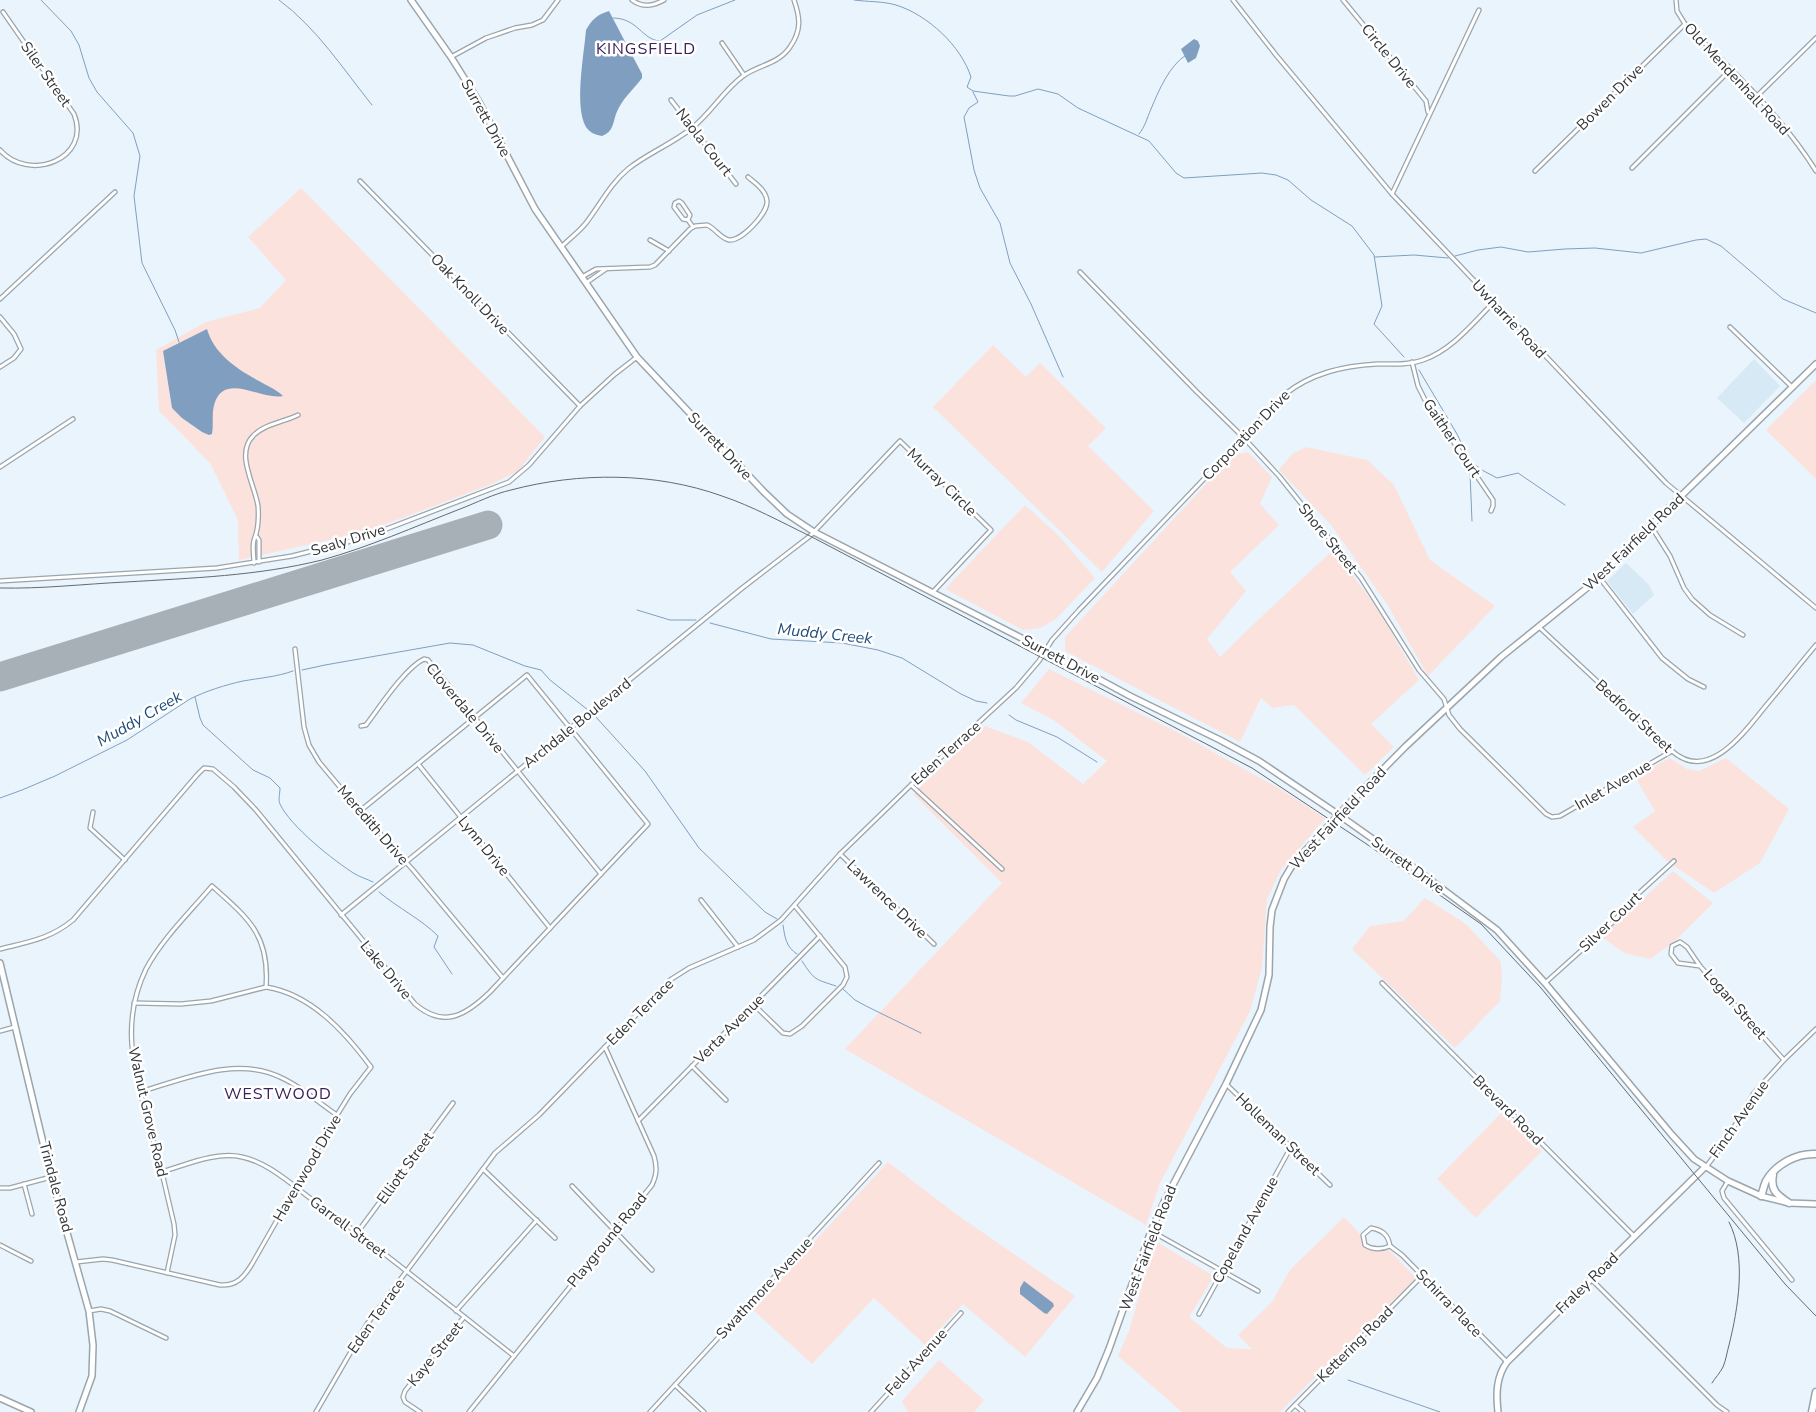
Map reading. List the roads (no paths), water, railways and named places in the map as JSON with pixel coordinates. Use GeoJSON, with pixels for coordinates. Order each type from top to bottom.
{"type":"FeatureCollection","features":[{"type":"Feature","properties":{"kind":"highway"},"geometry":{"type":"LineString","coordinates":[[1762,1196],[1766,1182],[1774,1172],[1789,1160],[1800,1155],[1816,1154]]}},
{"type":"Feature","properties":{"kind":"highway"},"geometry":{"type":"LineString","coordinates":[[1774,1172],[1772,1189],[1778,1196],[1789,1203]]}},
{"type":"Feature","properties":{"kind":"highway"},"geometry":{"type":"LineString","coordinates":[[1812,1412],[1816,1392]]}},
{"type":"Feature","properties":{"kind":"street","name":"Surrett Drive"},"geometry":{"type":"LineString","coordinates":[[411,0],[451,57],[479,102],[535,210],[637,357],[764,492],[788,514],[814,532],[1252,757],[1339,815],[1484,919],[1509,942],[1694,1159],[1728,1181],[1762,1196],[1789,1203],[1816,1204]]}},
{"type":"Feature","properties":{"kind":"street"},"geometry":{"type":"LineString","coordinates":[[451,57],[486,38],[515,28],[532,25],[542,20],[558,0]]}},
{"type":"Feature","properties":{"kind":"street"},"geometry":{"type":"LineString","coordinates":[[632,0],[646,6],[655,5],[664,0]]}},
{"type":"Feature","properties":{"kind":"street"},"geometry":{"type":"LineString","coordinates":[[561,247],[586,224],[604,197],[627,170],[692,128],[730,86],[758,67],[773,62],[790,47],[797,33],[800,17],[794,0]]}},
{"type":"Feature","properties":{"kind":"street","name":"Uwharrie Road"},"geometry":{"type":"LineString","coordinates":[[1233,0],[1276,55],[1392,194],[1494,302],[1681,497],[1816,608]]}},
{"type":"Feature","properties":{"kind":"street","name":"Circle Drive"},"geometry":{"type":"LineString","coordinates":[[1343,0],[1426,101],[1428,115]]}},
{"type":"Feature","properties":{"kind":"street","name":"Old Mendenhall Road"},"geometry":{"type":"LineString","coordinates":[[1676,0],[1677,11],[1684,24],[1758,96],[1805,154],[1816,171]]}},
{"type":"Feature","properties":{"kind":"street","name":"Circle Drive"},"geometry":{"type":"LineString","coordinates":[[1392,194],[1479,10]]}},
{"type":"Feature","properties":{"kind":"street","name":"Siler Street"},"geometry":{"type":"LineString","coordinates":[[0,150],[9,159],[16,162],[45,166],[64,156],[76,138],[77,132],[74,114],[3,12]]}},
{"type":"Feature","properties":{"kind":"street","name":"Bowen Drive"},"geometry":{"type":"LineString","coordinates":[[1535,171],[1684,24]]}},
{"type":"Feature","properties":{"kind":"street"},"geometry":{"type":"LineString","coordinates":[[1758,96],[1816,38]]}},
{"type":"Feature","properties":{"kind":"street"},"geometry":{"type":"LineString","coordinates":[[722,43],[744,75]]}},
{"type":"Feature","properties":{"kind":"street"},"geometry":{"type":"LineString","coordinates":[[1632,168],[1731,69]]}},
{"type":"Feature","properties":{"kind":"street","name":"Naola Court"},"geometry":{"type":"LineString","coordinates":[[671,100],[736,184]]}},
{"type":"Feature","properties":{"kind":"street"},"geometry":{"type":"LineString","coordinates":[[582,277],[592,271],[650,267],[655,265],[693,227],[707,225],[728,240],[743,235],[763,215],[767,206],[766,194],[748,177]]}},
{"type":"Feature","properties":{"kind":"street","name":"Oak Knoll Drive"},"geometry":{"type":"LineString","coordinates":[[360,181],[580,406]]}},
{"type":"Feature","properties":{"kind":"street"},"geometry":{"type":"LineString","coordinates":[[0,299],[115,192]]}},
{"type":"Feature","properties":{"kind":"street"},"geometry":{"type":"LineString","coordinates":[[688,220],[690,215],[682,202],[678,201],[674,207],[683,219],[688,220],[693,227]]}},
{"type":"Feature","properties":{"kind":"street"},"geometry":{"type":"LineString","coordinates":[[650,240],[669,250]]}},
{"type":"Feature","properties":{"kind":"street"},"geometry":{"type":"LineString","coordinates":[[586,284],[607,269]]}},
{"type":"Feature","properties":{"kind":"street","name":"Shore Street"},"geometry":{"type":"LineString","coordinates":[[1080,272],[1279,476],[1345,557],[1381,608],[1419,670],[1444,699],[1449,715],[1460,729],[1546,814],[1554,817]]}},
{"type":"Feature","properties":{"kind":"street","name":"Corporation Drive"},"geometry":{"type":"LineString","coordinates":[[1045,650],[1079,610],[1284,395],[1307,379],[1346,367],[1412,362],[1428,358],[1445,348],[1494,302]]}},
{"type":"Feature","properties":{"kind":"street"},"geometry":{"type":"LineString","coordinates":[[0,317],[14,334],[21,349],[14,358],[0,367]]}},
{"type":"Feature","properties":{"kind":"street"},"geometry":{"type":"LineString","coordinates":[[1730,327],[1792,387]]}},
{"type":"Feature","properties":{"kind":"street","name":"Sealy Drive"},"geometry":{"type":"LineString","coordinates":[[0,581],[217,568],[321,550],[363,538],[508,482],[529,465],[580,406],[637,357]]}},
{"type":"Feature","properties":{"kind":"street","name":"Gaither Court"},"geometry":{"type":"LineString","coordinates":[[1412,362],[1418,386],[1425,400],[1493,500],[1493,506],[1490,511]]}},
{"type":"Feature","properties":{"kind":"street","name":"West Fairfield Road"},"geometry":{"type":"LineString","coordinates":[[1077,1412],[1097,1378],[1109,1350],[1151,1231],[1178,1172],[1226,1084],[1262,1010],[1270,960],[1270,927],[1278,894],[1294,864],[1405,747],[1499,659],[1599,577],[1816,364]]}},
{"type":"Feature","properties":{"kind":"street"},"geometry":{"type":"LineString","coordinates":[[259,562],[259,540],[257,537],[258,505],[246,458],[248,442],[260,430],[298,415]]}},
{"type":"Feature","properties":{"kind":"street"},"geometry":{"type":"LineString","coordinates":[[0,467],[73,420]]}},
{"type":"Feature","properties":{"kind":"street","name":"Murray Circle"},"geometry":{"type":"LineString","coordinates":[[814,532],[900,442],[991,530],[933,592]]}},
{"type":"Feature","properties":{"kind":"street"},"geometry":{"type":"LineString","coordinates":[[1651,526],[1670,556],[1684,588],[1692,599],[1710,615],[1743,635]]}},
{"type":"Feature","properties":{"kind":"street","name":"Archdale Boulevard"},"geometry":{"type":"LineString","coordinates":[[341,915],[741,589],[814,532]]}},
{"type":"Feature","properties":{"kind":"street"},"geometry":{"type":"LineString","coordinates":[[254,563],[254,540],[257,537]]}},
{"type":"Feature","properties":{"kind":"street"},"geometry":{"type":"LineString","coordinates":[[1599,577],[1662,658],[1688,679],[1704,687]]}},
{"type":"Feature","properties":{"kind":"street","name":"Bedford Street"},"geometry":{"type":"LineString","coordinates":[[1539,626],[1672,752],[1692,762],[1712,758],[1729,748],[1816,645]]}},
{"type":"Feature","properties":{"kind":"street","name":"Meredith Drive"},"geometry":{"type":"LineString","coordinates":[[295,649],[304,728],[309,745],[323,767],[503,978]]}},
{"type":"Feature","properties":{"kind":"street","name":"Eden Terrace"},"geometry":{"type":"LineString","coordinates":[[316,1412],[367,1324],[503,1145],[539,1114],[661,989],[680,973],[754,940],[768,931],[795,906],[840,854],[1016,688],[1045,650]]}},
{"type":"Feature","properties":{"kind":"street","name":"Cloverdale Drive"},"geometry":{"type":"LineString","coordinates":[[361,726],[366,725],[400,681],[418,662],[424,659],[428,660],[601,874]]}},
{"type":"Feature","properties":{"kind":"street","name":"Lake Drive"},"geometry":{"type":"LineString","coordinates":[[0,949],[47,937],[62,929],[73,920],[197,775],[204,768],[213,768],[256,810],[407,996],[430,1015],[445,1018],[464,1013],[503,978],[648,824],[527,675],[474,718]]}},
{"type":"Feature","properties":{"kind":"street"},"geometry":{"type":"LineString","coordinates":[[360,811],[474,718]]}},
{"type":"Feature","properties":{"kind":"street","name":"Inlet Avenue"},"geometry":{"type":"LineString","coordinates":[[1554,817],[1560,816],[1672,752]]}},
{"type":"Feature","properties":{"kind":"street","name":"Lynn Drive"},"geometry":{"type":"LineString","coordinates":[[418,764],[550,928]]}},
{"type":"Feature","properties":{"kind":"street"},"geometry":{"type":"LineString","coordinates":[[911,785],[1002,870]]}},
{"type":"Feature","properties":{"kind":"street"},"geometry":{"type":"LineString","coordinates":[[93,812],[90,828],[125,860]]}},
{"type":"Feature","properties":{"kind":"street","name":"Lawrence Drive"},"geometry":{"type":"LineString","coordinates":[[840,854],[934,944]]}},
{"type":"Feature","properties":{"kind":"street","name":"Silver Court"},"geometry":{"type":"LineString","coordinates":[[1545,983],[1613,922],[1639,893],[1674,862]]}},
{"type":"Feature","properties":{"kind":"street","name":"Walnut Grove Road"},"geometry":{"type":"LineString","coordinates":[[168,1273],[175,1232],[140,1092],[131,1044],[134,1003],[141,982],[158,951],[212,886],[232,903],[256,930],[263,947],[266,987]]}},
{"type":"Feature","properties":{"kind":"street"},"geometry":{"type":"LineString","coordinates":[[701,900],[738,947]]}},
{"type":"Feature","properties":{"kind":"street"},"geometry":{"type":"LineString","coordinates":[[754,1004],[783,1033],[790,1034],[802,1026],[843,985],[847,977],[847,970],[795,906]]}},
{"type":"Feature","properties":{"kind":"street","name":"Verta Avenue"},"geometry":{"type":"LineString","coordinates":[[638,1121],[820,936]]}},
{"type":"Feature","properties":{"kind":"street","name":"Logan Street"},"geometry":{"type":"LineString","coordinates":[[1700,966],[1678,963],[1672,958],[1670,949],[1674,944],[1682,943],[1687,947],[1700,966],[1784,1060]]}},
{"type":"Feature","properties":{"kind":"street","name":"Trindale Road"},"geometry":{"type":"LineString","coordinates":[[0,963],[51,1176],[89,1311],[93,1345],[92,1376],[79,1412]]}},
{"type":"Feature","properties":{"kind":"street","name":"Brevard Road"},"geometry":{"type":"LineString","coordinates":[[1382,983],[1634,1236]]}},
{"type":"Feature","properties":{"kind":"street","name":"Havenwood Drive"},"geometry":{"type":"LineString","coordinates":[[76,1262],[106,1259],[220,1285],[235,1283],[244,1276],[252,1264],[337,1115],[350,1094],[371,1068],[360,1052],[311,1004],[288,992],[266,987],[211,1002],[173,1004],[134,1003]]}},
{"type":"Feature","properties":{"kind":"street"},"geometry":{"type":"LineString","coordinates":[[0,1031],[16,1027]]}},
{"type":"Feature","properties":{"kind":"street","name":"Finch Avenue"},"geometry":{"type":"LineString","coordinates":[[1705,1167],[1727,1139],[1754,1093],[1816,1029]]}},
{"type":"Feature","properties":{"kind":"street","name":"Playground Road"},"geometry":{"type":"LineString","coordinates":[[469,1412],[652,1185],[657,1169],[654,1156],[605,1047]]}},
{"type":"Feature","properties":{"kind":"street"},"geometry":{"type":"LineString","coordinates":[[692,1066],[726,1100]]}},
{"type":"Feature","properties":{"kind":"street"},"geometry":{"type":"LineString","coordinates":[[140,1092],[226,1068],[255,1069],[284,1079],[337,1115]]}},
{"type":"Feature","properties":{"kind":"street","name":"Holleman Street"},"geometry":{"type":"LineString","coordinates":[[1226,1084],[1330,1185]]}},
{"type":"Feature","properties":{"kind":"street","name":"Elliott Street"},"geometry":{"type":"LineString","coordinates":[[357,1233],[453,1103]]}},
{"type":"Feature","properties":{"kind":"street","name":"Copeland Avenue"},"geometry":{"type":"LineString","coordinates":[[1199,1314],[1291,1147]]}},
{"type":"Feature","properties":{"kind":"street","name":"Garrell Street"},"geometry":{"type":"LineString","coordinates":[[161,1172],[214,1157],[236,1156],[258,1163],[296,1188],[357,1233],[514,1356]]}},
{"type":"Feature","properties":{"kind":"street","name":"Swathmore Avenue"},"geometry":{"type":"LineString","coordinates":[[650,1412],[879,1163]]}},
{"type":"Feature","properties":{"kind":"street","name":"Fraley Road"},"geometry":{"type":"LineString","coordinates":[[1498,1412],[1497,1385],[1501,1370],[1507,1362],[1705,1167]]}},
{"type":"Feature","properties":{"kind":"street"},"geometry":{"type":"LineString","coordinates":[[483,1169],[555,1238]]}},
{"type":"Feature","properties":{"kind":"street"},"geometry":{"type":"LineString","coordinates":[[0,1188],[10,1188],[51,1176]]}},
{"type":"Feature","properties":{"kind":"street"},"geometry":{"type":"LineString","coordinates":[[1728,1181],[1722,1192],[1724,1198],[1792,1280]]}},
{"type":"Feature","properties":{"kind":"street"},"geometry":{"type":"LineString","coordinates":[[24,1184],[32,1214]]}},
{"type":"Feature","properties":{"kind":"street"},"geometry":{"type":"LineString","coordinates":[[572,1186],[652,1270]]}},
{"type":"Feature","properties":{"kind":"street","name":"Kaye Street"},"geometry":{"type":"LineString","coordinates":[[456,1311],[537,1220]]}},
{"type":"Feature","properties":{"kind":"street","name":"Schirra Place"},"geometry":{"type":"LineString","coordinates":[[1390,1246],[1371,1249],[1365,1245],[1363,1235],[1371,1228],[1381,1230],[1389,1238],[1390,1246],[1402,1255],[1507,1362]]}},
{"type":"Feature","properties":{"kind":"street"},"geometry":{"type":"LineString","coordinates":[[1151,1231],[1258,1291]]}},
{"type":"Feature","properties":{"kind":"street"},"geometry":{"type":"LineString","coordinates":[[0,1245],[31,1261]]}},
{"type":"Feature","properties":{"kind":"street","name":"Kettering Road"},"geometry":{"type":"LineString","coordinates":[[1288,1412],[1422,1276]]}},
{"type":"Feature","properties":{"kind":"street"},"geometry":{"type":"LineString","coordinates":[[1592,1280],[1727,1412]]}},
{"type":"Feature","properties":{"kind":"street"},"geometry":{"type":"LineString","coordinates":[[89,1311],[100,1309],[110,1311],[166,1338]]}},
{"type":"Feature","properties":{"kind":"street","name":"Feld Avenue"},"geometry":{"type":"LineString","coordinates":[[871,1412],[961,1313]]}},
{"type":"Feature","properties":{"kind":"street","name":"Kaye Street"},"geometry":{"type":"LineString","coordinates":[[420,1412],[405,1402],[403,1397],[464,1317]]}},
{"type":"Feature","properties":{"kind":"street"},"geometry":{"type":"LineString","coordinates":[[675,1385],[704,1412]]}},
{"type":"Feature","properties":{"kind":"street"},"geometry":{"type":"LineString","coordinates":[[0,1398],[31,1412]]}},
{"type":"Feature","properties":{"kind":"street"},"geometry":{"type":"LineString","coordinates":[[1295,1405],[1302,1412]]}},
{"type":"Feature","properties":{"kind":"water"},"geometry":{"type":"Polygon","coordinates":[[[609,11],[642,74],[642,78],[621,104],[610,130],[602,136],[589,131],[586,127],[582,118],[580,94],[586,30],[595,18],[609,11]]]}},
{"type":"Feature","properties":{"kind":"water"},"geometry":{"type":"Polygon","coordinates":[[[1194,39],[1198,41],[1200,46],[1196,58],[1188,63],[1181,49],[1194,39]]]}},
{"type":"Feature","properties":{"kind":"water"},"geometry":{"type":"Polygon","coordinates":[[[207,329],[215,346],[227,360],[283,396],[265,395],[236,388],[227,389],[220,393],[215,402],[212,434],[209,435],[182,418],[172,408],[163,351],[207,329]]]}},
{"type":"Feature","properties":{"kind":"water"},"geometry":{"type":"Polygon","coordinates":[[[1024,1281],[1053,1303],[1054,1306],[1047,1314],[1020,1294],[1020,1288],[1024,1281]]]}},
{"type":"Feature","properties":{"kind":"waterway"},"geometry":{"type":"LineString","coordinates":[[41,0],[71,31],[79,45],[89,78],[97,92],[133,133],[140,156],[134,196],[142,263],[179,342]]}},
{"type":"Feature","properties":{"kind":"waterway"},"geometry":{"type":"LineString","coordinates":[[279,0],[293,11],[317,36],[372,105]]}},
{"type":"Feature","properties":{"kind":"waterway"},"geometry":{"type":"LineString","coordinates":[[613,18],[628,21],[649,37],[660,41],[697,15],[735,0]]}},
{"type":"Feature","properties":{"kind":"waterway"},"geometry":{"type":"LineString","coordinates":[[854,0],[896,5],[920,16],[931,24],[942,33],[960,54],[971,77],[967,87],[973,91],[1015,96],[1038,89],[1058,94],[1078,108],[1149,141],[1176,173],[1184,178],[1262,173],[1276,175],[1288,180],[1311,200],[1352,226],[1374,255],[1382,306],[1374,324],[1404,357]]}},
{"type":"Feature","properties":{"kind":"waterway"},"geometry":{"type":"LineString","coordinates":[[1139,134],[1165,79],[1174,65],[1186,55]]}},
{"type":"Feature","properties":{"kind":"waterway"},"geometry":{"type":"LineString","coordinates":[[973,92],[978,102],[969,108],[964,117],[974,170],[980,188],[1000,223],[1010,263],[1031,304],[1063,377]]}},
{"type":"Feature","properties":{"kind":"waterway"},"geometry":{"type":"LineString","coordinates":[[1455,256],[1501,247],[1528,252],[1595,248],[1641,253],[1706,239],[1721,246],[1783,299],[1816,313]]}},
{"type":"Feature","properties":{"kind":"waterway"},"geometry":{"type":"LineString","coordinates":[[1375,257],[1414,255],[1448,258]]}},
{"type":"Feature","properties":{"kind":"waterway"},"geometry":{"type":"LineString","coordinates":[[1419,370],[1457,434],[1469,459]]}},
{"type":"Feature","properties":{"kind":"waterway"},"geometry":{"type":"LineString","coordinates":[[1469,460],[1497,478],[1518,473],[1565,505]]}},
{"type":"Feature","properties":{"kind":"waterway"},"geometry":{"type":"LineString","coordinates":[[1470,473],[1472,521]]}},
{"type":"Feature","properties":{"kind":"waterway","name":"Muddy Creek"},"geometry":{"type":"LineString","coordinates":[[637,610],[670,620],[696,620]]}},
{"type":"Feature","properties":{"kind":"waterway","name":"Muddy Creek"},"geometry":{"type":"LineString","coordinates":[[710,623],[771,639],[842,643],[878,650],[902,658],[961,694],[976,701],[987,703]]}},
{"type":"Feature","properties":{"kind":"waterway","name":"Muddy Creek"},"geometry":{"type":"LineString","coordinates":[[302,670],[450,643],[473,645],[525,666],[541,670],[550,680],[588,710]]}},
{"type":"Feature","properties":{"kind":"waterway","name":"Muddy Creek"},"geometry":{"type":"LineString","coordinates":[[0,798],[55,776],[127,740],[196,696],[216,688],[243,681],[293,671]]}},
{"type":"Feature","properties":{"kind":"waterway"},"geometry":{"type":"LineString","coordinates":[[195,697],[203,725],[253,770],[270,778],[280,788],[280,804],[293,822],[325,852],[346,868],[373,882]]}},
{"type":"Feature","properties":{"kind":"waterway","name":"Muddy Creek"},"geometry":{"type":"LineString","coordinates":[[1009,715],[1016,720],[1057,737],[1097,762]]}},
{"type":"Feature","properties":{"kind":"waterway"},"geometry":{"type":"LineString","coordinates":[[595,716],[645,771],[699,848],[765,912],[777,919]]}},
{"type":"Feature","properties":{"kind":"waterway"},"geometry":{"type":"LineString","coordinates":[[379,892],[438,936],[434,947],[452,974]]}},
{"type":"Feature","properties":{"kind":"waterway"},"geometry":{"type":"LineString","coordinates":[[783,925],[788,945],[797,954]]}},
{"type":"Feature","properties":{"kind":"waterway"},"geometry":{"type":"LineString","coordinates":[[802,961],[816,978],[836,986]]}},
{"type":"Feature","properties":{"kind":"waterway"},"geometry":{"type":"LineString","coordinates":[[843,989],[855,1000],[921,1033]]}},
{"type":"Feature","properties":{"kind":"waterway"},"geometry":{"type":"LineString","coordinates":[[1348,1380],[1440,1412]]}},
{"type":"Feature","properties":{"kind":"railway"},"geometry":{"type":"LineString","coordinates":[[0,588],[200,578],[273,570],[322,560],[357,549],[498,494],[537,484],[563,480],[617,477],[670,482],[733,500],[810,536],[1252,768],[1368,845],[1481,924],[1541,988],[1785,1284],[1816,1316]]}},
{"type":"Feature","properties":{"kind":"railway"},"geometry":{"type":"LineString","coordinates":[[1712,1383],[1725,1362],[1738,1299],[1738,1251],[1735,1236],[1729,1222]]}},
{"type":"Feature","properties":{"kind":"district","name":"KINGSFIELD"},"geometry":{"type":"Point","coordinates":[646,48]}},
{"type":"Feature","properties":{"kind":"district","name":"WESTWOOD"},"geometry":{"type":"Point","coordinates":[278,1093]}}]}
